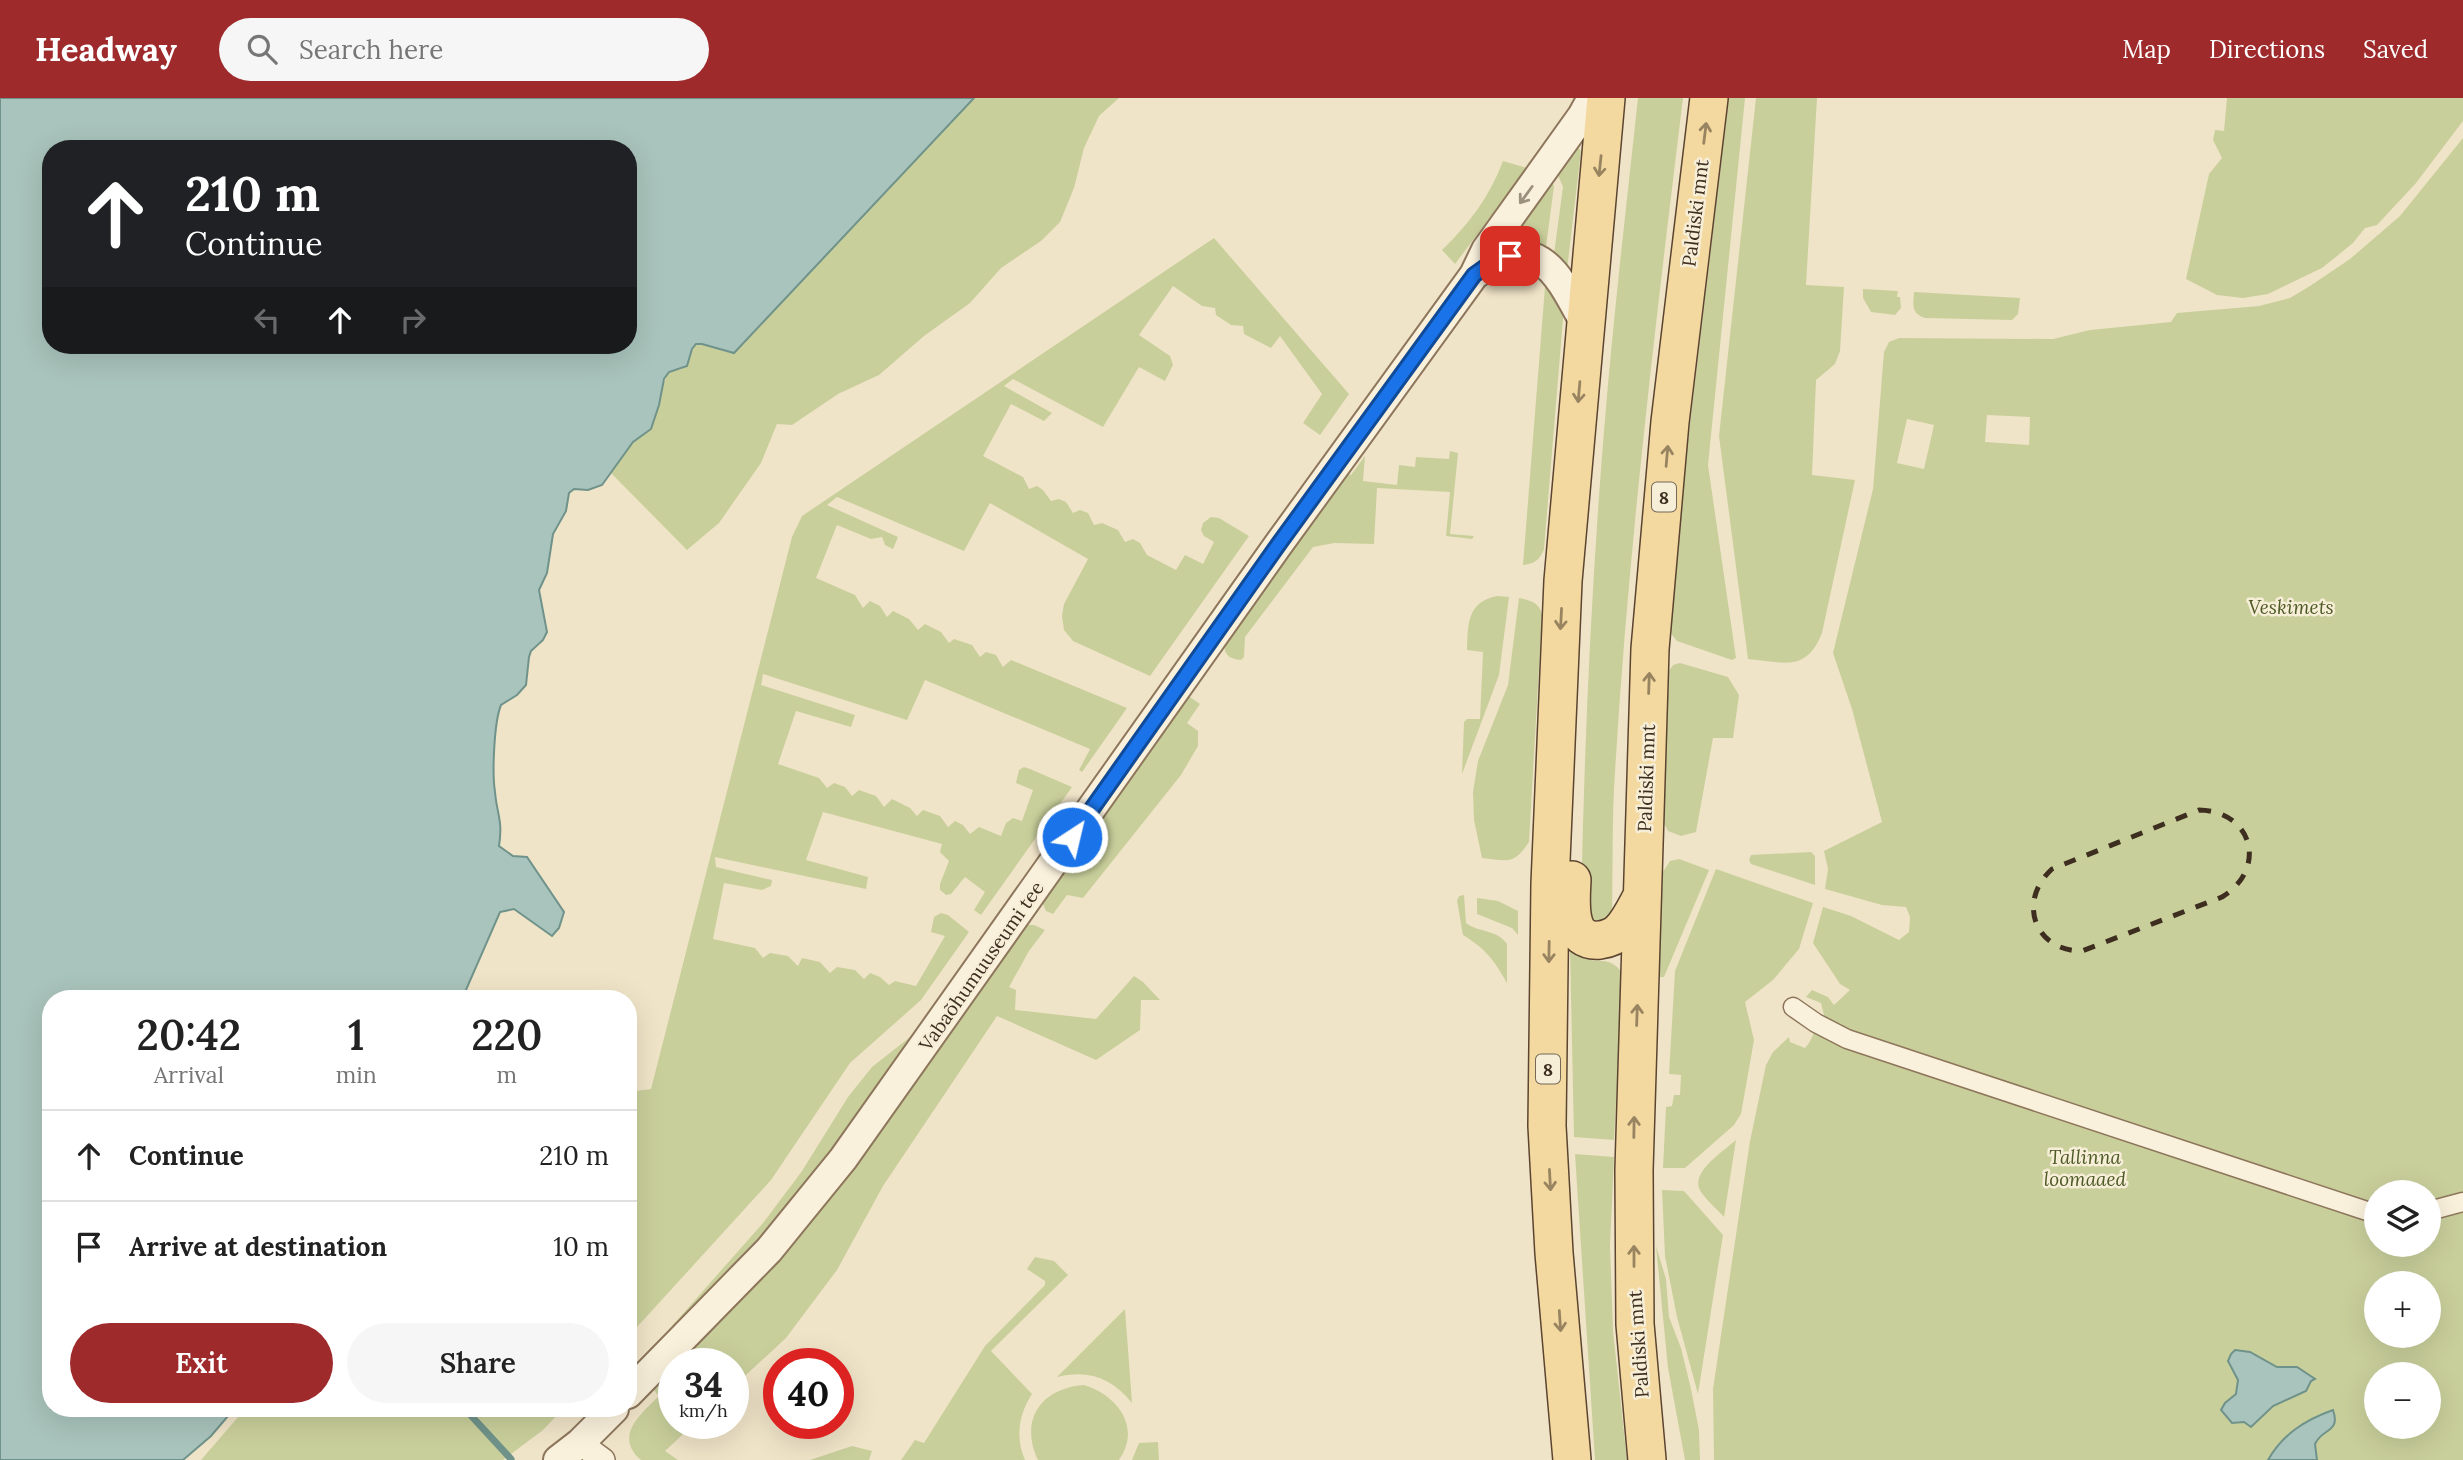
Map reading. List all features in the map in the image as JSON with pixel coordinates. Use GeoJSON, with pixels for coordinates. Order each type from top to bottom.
{"type":"FeatureCollection","features":[{"type":"Feature","properties":{"kind":"main road","name":"8"},"geometry":{"type":"LineString","coordinates":[[1572,1460],[1547,1126],[1553,783],[1563,581],[1606,98]]}},
{"type":"Feature","properties":{"kind":"main road","name":"Paldiski mnt"},"geometry":{"type":"LineString","coordinates":[[1647,1460],[1635,1324],[1634,1148],[1651,635],[1670,422],[1709,98]]}},
{"type":"Feature","properties":{"kind":"main road"},"geometry":{"type":"LineString","coordinates":[[1553,783],[1571,847],[1571,908],[1574,927],[1582,936],[1596,940],[1608,939],[1620,932],[1641,898]]}},
{"type":"Feature","properties":{"kind":"street","name":"Vabaõhumuuseumi tee"},"geometry":{"type":"LineString","coordinates":[[637,1385],[769,1250],[844,1159],[1278,545],[1474,275],[1486,250],[1592,98]]}},
{"type":"Feature","properties":{"kind":"street"},"geometry":{"type":"LineString","coordinates":[[1474,275],[1491,263],[1510,256],[1529,256],[1545,261],[1566,288],[1584,322]]}},
{"type":"Feature","properties":{"kind":"street"},"geometry":{"type":"LineString","coordinates":[[1793,1007],[1847,1039],[2364,1210]]}},
{"type":"Feature","properties":{"kind":"street"},"geometry":{"type":"LineString","coordinates":[[2441,1208],[2463,1202]]}},
{"type":"Feature","properties":{"kind":"street"},"geometry":{"type":"LineString","coordinates":[[1555,1460],[1565,1389]]}},
{"type":"Feature","properties":{"kind":"street"},"geometry":{"type":"LineString","coordinates":[[558,1460],[606,1417]]}},
{"type":"Feature","properties":{"kind":"street"},"geometry":{"type":"LineString","coordinates":[[580,1443],[603,1460]]}},
{"type":"Feature","properties":{"kind":"green space"},"geometry":{"type":"Polygon","coordinates":[[[974,98],[1119,98],[1099,116],[1084,148],[1074,188],[1060,222],[1041,241],[1001,268],[970,303],[924,336],[879,375],[838,394],[792,425],[777,424],[761,463],[719,523],[687,550],[611,473],[633,442],[651,429],[661,389],[669,372],[682,369],[696,344],[702,343],[726,352],[974,98]]]}},
{"type":"Feature","properties":{"kind":"green space"},"geometry":{"type":"Polygon","coordinates":[[[1638,98],[1683,98],[1652,357],[1626,616],[1614,790],[1612,912],[1607,920],[1596,925],[1581,909],[1595,550],[1608,389],[1638,98]]]}},
{"type":"Feature","properties":{"kind":"green space"},"geometry":{"type":"Polygon","coordinates":[[[1729,98],[1745,98],[1708,465],[1736,658],[1732,660],[1677,641],[1672,635],[1670,624],[1681,499],[1729,98]]]}},
{"type":"Feature","properties":{"kind":"green space"},"geometry":{"type":"Polygon","coordinates":[[[1756,98],[1817,98],[1806,285],[1844,287],[1840,351],[1835,364],[1816,380],[1812,475],[1855,480],[1822,633],[1809,654],[1801,660],[1783,663],[1748,659],[1719,436],[1756,98]]]}},
{"type":"Feature","properties":{"kind":"green space"},"geometry":{"type":"Polygon","coordinates":[[[2227,98],[2463,98],[2463,121],[2416,183],[2377,225],[2365,228],[2353,243],[2322,268],[2268,294],[2243,298],[2217,295],[2186,279],[2209,174],[2222,158],[2213,140],[2215,130],[2224,131],[2227,98]]]}},
{"type":"Feature","properties":{"kind":"green space","name":"Tallinna loomaaed"},"geometry":{"type":"Polygon","coordinates":[[[2463,138],[2463,1460],[1714,1460],[1713,1389],[1750,1141],[1766,1065],[1773,1052],[1789,1037],[1790,1042],[1805,1048],[1808,1044],[1824,1015],[1821,1003],[1806,997],[1812,990],[1828,997],[1834,1005],[1850,990],[1840,984],[1813,943],[1823,907],[1851,916],[1899,940],[1909,932],[1910,917],[1906,907],[1882,905],[1825,889],[1828,869],[1824,851],[1882,822],[1852,709],[1833,653],[1873,489],[1884,352],[1889,342],[1899,338],[2053,339],[2090,330],[2171,322],[2177,313],[2259,306],[2290,298],[2350,259],[2400,216],[2463,138]],[[1987,415],[1985,442],[2029,445],[2030,417],[1987,415]],[[1907,419],[1897,463],[1924,469],[1934,425],[1907,419]]]}},
{"type":"Feature","properties":{"kind":"green space"},"geometry":{"type":"Polygon","coordinates":[[[1575,143],[1581,151],[1567,270],[1554,254],[1563,187],[1555,168],[1575,143]]]}},
{"type":"Feature","properties":{"kind":"green space"},"geometry":{"type":"Polygon","coordinates":[[[1503,161],[1527,168],[1455,264],[1442,250],[1478,209],[1503,161]]]}},
{"type":"Feature","properties":{"kind":"green space"},"geometry":{"type":"Polygon","coordinates":[[[1548,177],[1554,186],[1546,247],[1537,243],[1509,240],[1548,177]]]}},
{"type":"Feature","properties":{"kind":"green space"},"geometry":{"type":"Polygon","coordinates":[[[1214,238],[1349,394],[1320,435],[1303,423],[1322,394],[1280,336],[1271,348],[1244,334],[1243,326],[1231,325],[1216,315],[1215,308],[1202,306],[1173,286],[1139,335],[1170,356],[1173,365],[1165,381],[1139,367],[1103,427],[1013,379],[1004,386],[1052,413],[1044,421],[1011,404],[983,456],[1023,477],[1029,489],[1037,486],[1051,501],[1059,499],[1066,502],[1073,513],[1080,510],[1088,513],[1094,525],[1102,523],[1118,530],[1125,542],[1133,539],[1140,543],[1147,555],[1176,570],[1185,555],[1203,564],[1214,542],[1204,536],[1201,530],[1203,523],[1211,517],[1219,518],[1249,536],[1150,676],[1073,641],[1064,630],[1064,604],[1088,559],[990,503],[964,551],[837,497],[827,505],[898,537],[893,549],[885,545],[882,537],[871,539],[837,525],[816,578],[855,595],[863,608],[870,601],[880,606],[887,617],[893,611],[909,619],[918,630],[925,624],[941,632],[949,643],[954,639],[972,645],[980,657],[986,652],[996,655],[1003,667],[1011,660],[1127,708],[1082,772],[1079,770],[1090,749],[925,680],[907,720],[763,674],[761,685],[855,715],[851,727],[796,711],[778,764],[819,778],[827,788],[834,783],[845,787],[852,796],[859,790],[876,796],[884,807],[892,799],[910,808],[917,816],[923,810],[940,816],[948,827],[955,821],[963,825],[970,834],[979,827],[1001,836],[1006,823],[1013,818],[1022,821],[1033,790],[1016,783],[1019,770],[1024,767],[1072,787],[981,915],[974,910],[985,892],[965,877],[951,894],[946,895],[940,890],[949,861],[940,852],[942,844],[823,812],[806,860],[868,877],[866,889],[715,857],[716,867],[772,880],[771,886],[762,890],[724,883],[713,939],[755,948],[763,958],[770,953],[788,956],[798,966],[802,958],[820,962],[830,973],[837,967],[855,970],[864,979],[870,973],[889,985],[895,981],[916,986],[945,936],[931,932],[934,917],[941,913],[948,915],[969,932],[921,1000],[850,1063],[771,1180],[637,1327],[637,1091],[651,1089],[792,537],[802,516],[1214,238]]]}},
{"type":"Feature","properties":{"kind":"green space"},"geometry":{"type":"Polygon","coordinates":[[[1546,274],[1564,307],[1544,549],[1536,561],[1523,565],[1546,274]]]}},
{"type":"Feature","properties":{"kind":"green space"},"geometry":{"type":"Polygon","coordinates":[[[1863,289],[1898,291],[1901,308],[1895,315],[1871,312],[1863,298],[1863,289]]]}},
{"type":"Feature","properties":{"kind":"green space"},"geometry":{"type":"Polygon","coordinates":[[[1914,292],[2020,298],[2018,314],[2012,320],[1925,318],[1915,311],[1914,292]]]}},
{"type":"Feature","properties":{"kind":"green space"},"geometry":{"type":"Polygon","coordinates":[[[1450,451],[1458,453],[1450,534],[1474,536],[1472,539],[1446,536],[1450,492],[1377,488],[1374,544],[1334,543],[1313,547],[1245,637],[1244,657],[1237,660],[1227,654],[1224,644],[1345,471],[1351,475],[1365,456],[1363,481],[1397,485],[1399,465],[1415,467],[1416,457],[1449,459],[1450,451]]]}},
{"type":"Feature","properties":{"kind":"green space"},"geometry":{"type":"Polygon","coordinates":[[[1497,596],[1509,597],[1499,675],[1462,774],[1464,722],[1467,719],[1480,719],[1483,652],[1467,650],[1469,623],[1471,615],[1480,603],[1497,596]]]}},
{"type":"Feature","properties":{"kind":"green space"},"geometry":{"type":"Polygon","coordinates":[[[1519,598],[1534,603],[1542,615],[1529,842],[1514,858],[1498,860],[1482,858],[1474,820],[1473,792],[1478,761],[1508,685],[1519,598]]]}},
{"type":"Feature","properties":{"kind":"green space"},"geometry":{"type":"Polygon","coordinates":[[[1680,663],[1728,677],[1739,695],[1733,738],[1713,738],[1696,832],[1681,836],[1668,831],[1663,822],[1669,671],[1673,665],[1680,663]]]}},
{"type":"Feature","properties":{"kind":"green space"},"geometry":{"type":"Polygon","coordinates":[[[1187,695],[1200,704],[1187,723],[1198,731],[1198,746],[1181,775],[1083,898],[1067,895],[1053,914],[1046,911],[1042,902],[1187,695]]]}},
{"type":"Feature","properties":{"kind":"green space"},"geometry":{"type":"Polygon","coordinates":[[[1811,852],[1815,856],[1815,885],[1751,864],[1749,860],[1751,855],[1811,852]]]}},
{"type":"Feature","properties":{"kind":"green space"},"geometry":{"type":"Polygon","coordinates":[[[1679,859],[1709,870],[1664,977],[1659,977],[1661,875],[1670,861],[1679,859]]]}},
{"type":"Feature","properties":{"kind":"green space"},"geometry":{"type":"Polygon","coordinates":[[[1716,869],[1813,903],[1799,949],[1773,980],[1745,1002],[1754,1040],[1741,1114],[1734,1125],[1685,1168],[1663,1168],[1666,1107],[1672,1106],[1674,1095],[1680,1095],[1681,1075],[1669,1074],[1675,971],[1716,869]]]}},
{"type":"Feature","properties":{"kind":"green space"},"geometry":{"type":"Polygon","coordinates":[[[1464,895],[1466,923],[1493,933],[1507,944],[1507,983],[1489,956],[1463,935],[1457,901],[1459,896],[1464,895]]]}},
{"type":"Feature","properties":{"kind":"green space"},"geometry":{"type":"Polygon","coordinates":[[[1477,898],[1498,901],[1518,911],[1518,935],[1512,928],[1477,914],[1477,898]]]}},
{"type":"Feature","properties":{"kind":"green space"},"geometry":{"type":"Polygon","coordinates":[[[1034,925],[1045,930],[1029,951],[1009,987],[1016,990],[1015,1010],[1096,1019],[1134,976],[1160,1000],[1141,1000],[1140,1030],[1096,1060],[997,1016],[883,1186],[837,1270],[786,1338],[775,1348],[763,1348],[763,1359],[749,1372],[749,1348],[695,1348],[786,1248],[1023,927],[1034,925]]]}},
{"type":"Feature","properties":{"kind":"green space"},"geometry":{"type":"Polygon","coordinates":[[[1570,948],[1585,959],[1613,964],[1623,974],[1614,1140],[1574,1137],[1570,948]]]}},
{"type":"Feature","properties":{"kind":"green space"},"geometry":{"type":"Polygon","coordinates":[[[919,1030],[840,1145],[776,1225],[673,1333],[672,1326],[763,1223],[802,1171],[848,1097],[872,1067],[919,1030]]]}},
{"type":"Feature","properties":{"kind":"green space"},"geometry":{"type":"Polygon","coordinates":[[[1736,1140],[1724,1217],[1701,1192],[1699,1177],[1709,1163],[1736,1140]]]}},
{"type":"Feature","properties":{"kind":"green space"},"geometry":{"type":"Polygon","coordinates":[[[1575,1154],[1614,1157],[1610,1246],[1613,1331],[1627,1460],[1595,1460],[1575,1154]]]}},
{"type":"Feature","properties":{"kind":"green space"},"geometry":{"type":"Polygon","coordinates":[[[1662,1190],[1684,1191],[1723,1235],[1698,1394],[1677,1317],[1665,1256],[1662,1190]]]}},
{"type":"Feature","properties":{"kind":"green space"},"geometry":{"type":"Polygon","coordinates":[[[1656,1246],[1666,1279],[1669,1317],[1681,1348],[1691,1389],[1699,1430],[1700,1460],[1685,1460],[1668,1368],[1656,1246]]]}},
{"type":"Feature","properties":{"kind":"green space"},"geometry":{"type":"Polygon","coordinates":[[[1035,1257],[1054,1261],[1068,1275],[991,1351],[1032,1394],[1024,1410],[1019,1434],[1025,1460],[901,1460],[915,1440],[924,1443],[985,1346],[1045,1285],[1045,1281],[1027,1269],[1035,1257]]]}},
{"type":"Feature","properties":{"kind":"green space"},"geometry":{"type":"Polygon","coordinates":[[[1125,1309],[1132,1403],[1116,1387],[1099,1378],[1079,1374],[1057,1377],[1125,1309]]]}},
{"type":"Feature","properties":{"kind":"green space"},"geometry":{"type":"Polygon","coordinates":[[[1084,1385],[1107,1396],[1116,1404],[1127,1424],[1128,1436],[1119,1460],[1038,1460],[1031,1432],[1038,1409],[1056,1392],[1084,1385]]]}},
{"type":"Feature","properties":{"kind":"green space"},"geometry":{"type":"Polygon","coordinates":[[[658,1397],[658,1439],[678,1439],[665,1451],[678,1460],[641,1460],[629,1442],[638,1418],[658,1397]]]}},
{"type":"Feature","properties":{"kind":"green space"},"geometry":{"type":"Polygon","coordinates":[[[238,1417],[555,1417],[543,1430],[503,1460],[201,1460],[238,1417]]]}},
{"type":"Feature","properties":{"kind":"green space"},"geometry":{"type":"Polygon","coordinates":[[[1158,1442],[1159,1460],[1132,1460],[1139,1443],[1158,1442]]]}},
{"type":"Feature","properties":{"kind":"green space"},"geometry":{"type":"Polygon","coordinates":[[[852,1446],[872,1451],[869,1460],[810,1460],[852,1446]]]}},
{"type":"Feature","properties":{"kind":"water"},"geometry":{"type":"Polygon","coordinates":[[[0,98],[974,98],[734,353],[696,344],[687,366],[669,372],[664,379],[651,429],[633,442],[602,485],[588,490],[574,489],[569,493],[566,511],[553,534],[547,573],[539,590],[547,632],[531,651],[526,685],[517,695],[501,705],[494,761],[494,784],[500,824],[499,846],[513,856],[527,857],[564,912],[559,928],[552,936],[514,909],[500,912],[466,990],[42,990],[42,1417],[227,1417],[211,1436],[183,1460],[0,1460],[0,98]]]}},
{"type":"Feature","properties":{"kind":"water"},"geometry":{"type":"Polygon","coordinates":[[[2235,1350],[2250,1352],[2277,1367],[2297,1367],[2315,1379],[2306,1391],[2273,1406],[2251,1427],[2244,1422],[2232,1423],[2221,1410],[2236,1394],[2238,1380],[2228,1361],[2235,1350]]]}},
{"type":"Feature","properties":{"kind":"water"},"geometry":{"type":"Polygon","coordinates":[[[2333,1410],[2333,1427],[2315,1444],[2317,1460],[2268,1460],[2296,1429],[2333,1410]]]}},
{"type":"Feature","properties":{"kind":"waterway"},"geometry":{"type":"LineString","coordinates":[[472,1417],[511,1459]]}},
{"type":"Feature","properties":{"kind":"railway"},"geometry":{"type":"LineString","coordinates":[[2199,810],[2217,813],[2232,820],[2248,843],[2249,857],[2245,872],[2236,885],[2222,897],[2082,951],[2065,949],[2052,943],[2042,933],[2033,909],[2035,895],[2052,869],[2199,810]]}},
{"type":"Feature","properties":{"kind":"route"},"geometry":{"type":"LineString","coordinates":[[1072,837],[1278,545],[1474,275],[1491,263],[1510,256]]}},
{"type":"Feature","properties":{"kind":"park label","name":"Veskimets"},"geometry":{"type":"Point","coordinates":[2291,607]}}]}
